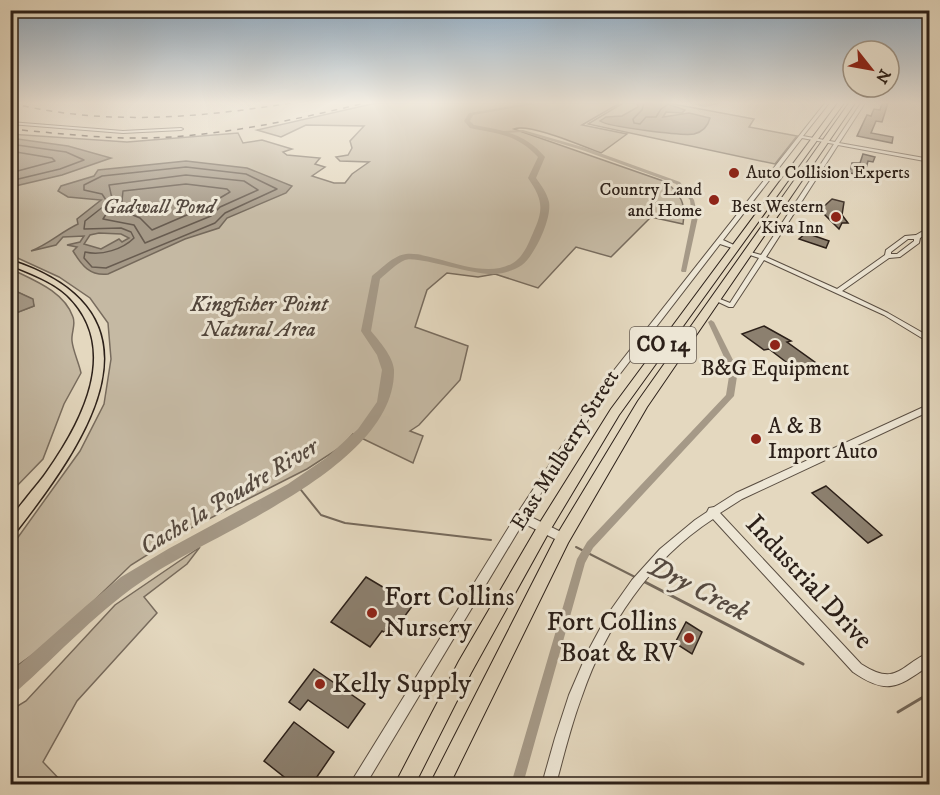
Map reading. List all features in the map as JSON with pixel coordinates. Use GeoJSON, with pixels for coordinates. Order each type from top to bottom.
{"type":"FeatureCollection","features":[{"type":"Feature","properties":{"kind":"highway","name":"East Mulberry Street"},"geometry":{"type":"LineString","coordinates":[[405,784],[465,667],[544,528],[615,412],[814,140]]}},
{"type":"Feature","properties":{"kind":"highway","name":"East Mulberry Street"},"geometry":{"type":"LineString","coordinates":[[440,784],[563,538],[642,404],[825,142]]}},
{"type":"Feature","properties":{"kind":"highway"},"geometry":{"type":"LineString","coordinates":[[667,339],[699,304],[732,260],[747,253],[743,248],[756,217]]}},
{"type":"Feature","properties":{"kind":"main road"},"geometry":{"type":"LineString","coordinates":[[10,262],[70,294],[87,312],[95,329],[100,354],[98,380],[86,418],[69,451],[10,529]]}},
{"type":"Feature","properties":{"kind":"street"},"geometry":{"type":"LineString","coordinates":[[358,784],[521,517],[603,390],[799,140]]}},
{"type":"Feature","properties":{"kind":"street"},"geometry":{"type":"LineString","coordinates":[[815,140],[930,161]]}},
{"type":"Feature","properties":{"kind":"street"},"geometry":{"type":"LineString","coordinates":[[715,298],[732,306],[840,140]]}},
{"type":"Feature","properties":{"kind":"street"},"geometry":{"type":"LineString","coordinates":[[837,292],[888,256],[898,255],[917,242],[917,237],[930,229]]}},
{"type":"Feature","properties":{"kind":"street"},"geometry":{"type":"LineString","coordinates":[[719,241],[734,247]]}},
{"type":"Feature","properties":{"kind":"street"},"geometry":{"type":"LineString","coordinates":[[747,253],[764,258],[886,314],[930,341]]}},
{"type":"Feature","properties":{"kind":"street"},"geometry":{"type":"LineString","coordinates":[[549,784],[565,720],[590,655],[614,613],[639,578],[677,537],[712,511],[739,496],[930,407]]}},
{"type":"Feature","properties":{"kind":"street","name":"Industrial Drive"},"geometry":{"type":"LineString","coordinates":[[712,511],[857,668],[876,680],[893,682],[930,658]]}},
{"type":"Feature","properties":{"kind":"street"},"geometry":{"type":"LineString","coordinates":[[521,517],[563,538]]}},
{"type":"Feature","properties":{"kind":"green space","name":"Kingfisher Point Natural Area"},"geometry":{"type":"Polygon","coordinates":[[[10,140],[127,142],[242,140],[243,143],[262,140],[292,149],[283,152],[287,155],[320,158],[315,164],[325,167],[312,176],[334,183],[345,183],[352,174],[369,162],[340,161],[336,157],[348,155],[352,148],[350,141],[546,140],[666,182],[681,200],[684,210],[683,224],[651,217],[611,257],[576,247],[538,288],[495,274],[478,277],[447,273],[427,290],[415,327],[468,346],[460,380],[419,425],[410,431],[423,436],[413,463],[353,434],[341,447],[307,469],[185,531],[131,565],[53,640],[11,670],[11,547],[80,451],[104,404],[111,359],[108,323],[90,298],[59,277],[11,255],[10,140]]]}},
{"type":"Feature","properties":{"kind":"green space","name":"Kingfisher Point Natural Area"},"geometry":{"type":"Polygon","coordinates":[[[567,140],[619,140],[601,153],[567,140]]]}},
{"type":"Feature","properties":{"kind":"green space"},"geometry":{"type":"Polygon","coordinates":[[[663,140],[794,140],[775,164],[663,140]]]}},
{"type":"Feature","properties":{"kind":"green space"},"geometry":{"type":"Polygon","coordinates":[[[11,269],[47,287],[69,308],[74,320],[73,345],[81,373],[64,404],[43,459],[12,491],[11,500],[10,315],[34,306],[32,299],[11,289],[11,269]]]}},
{"type":"Feature","properties":{"kind":"green space"},"geometry":{"type":"Polygon","coordinates":[[[200,547],[187,564],[144,597],[157,613],[77,701],[43,762],[64,784],[11,784],[11,710],[26,701],[115,605],[200,547]]]}},
{"type":"Feature","properties":{"kind":"water"},"geometry":{"type":"Polygon","coordinates":[[[10,140],[68,146],[111,158],[62,175],[11,187],[10,140]]]}},
{"type":"Feature","properties":{"kind":"water","name":"Gadwall Pond"},"geometry":{"type":"Polygon","coordinates":[[[186,161],[247,168],[292,186],[286,193],[227,218],[219,228],[185,239],[108,274],[91,272],[73,251],[77,247],[67,245],[80,242],[84,236],[63,237],[56,245],[31,251],[78,224],[77,219],[101,200],[68,197],[58,191],[61,186],[94,176],[98,170],[186,161]],[[121,234],[90,235],[84,244],[101,249],[119,239],[122,242],[129,238],[121,234]]]}},
{"type":"Feature","properties":{"kind":"water"},"geometry":{"type":"Polygon","coordinates":[[[11,289],[33,299],[34,306],[11,315],[11,289]]]}},
{"type":"Feature","properties":{"kind":"building"},"geometry":{"type":"Polygon","coordinates":[[[863,154],[875,157],[873,162],[868,161],[864,176],[850,173],[852,163],[860,163],[863,154]]]}},
{"type":"Feature","properties":{"kind":"building","name":"Best Western Kiva Inn"},"geometry":{"type":"Polygon","coordinates":[[[832,199],[844,202],[842,215],[848,223],[842,223],[839,229],[820,210],[832,199]]]}},
{"type":"Feature","properties":{"kind":"building"},"geometry":{"type":"Polygon","coordinates":[[[806,233],[829,241],[826,248],[799,239],[806,233]]]}},
{"type":"Feature","properties":{"kind":"building","name":"B&G Equipment"},"geometry":{"type":"Polygon","coordinates":[[[764,326],[791,341],[787,342],[816,363],[794,368],[769,349],[764,350],[742,334],[764,326]]]}},
{"type":"Feature","properties":{"kind":"building"},"geometry":{"type":"Polygon","coordinates":[[[826,486],[882,535],[868,543],[812,493],[826,486]]]}},
{"type":"Feature","properties":{"kind":"building","name":"Fort Collins Nursery"},"geometry":{"type":"Polygon","coordinates":[[[366,577],[413,605],[390,636],[382,631],[370,647],[331,622],[366,577]]]}},
{"type":"Feature","properties":{"kind":"building","name":"Fort Collins Boat & RV"},"geometry":{"type":"Polygon","coordinates":[[[686,622],[702,632],[692,654],[675,643],[686,622]]]}},
{"type":"Feature","properties":{"kind":"building","name":"Kelly Supply"},"geometry":{"type":"Polygon","coordinates":[[[314,669],[365,704],[348,728],[308,700],[300,710],[289,702],[314,669]]]}},
{"type":"Feature","properties":{"kind":"building"},"geometry":{"type":"Polygon","coordinates":[[[294,722],[334,752],[312,784],[293,784],[264,761],[294,722]]]}},
{"type":"Feature","properties":{"kind":"waterway","name":"Cache la Poudre River"},"geometry":{"type":"LineString","coordinates":[[10,686],[92,610],[145,570],[293,488],[331,461],[362,433],[383,402],[388,370],[382,355],[366,331],[375,278],[403,257],[415,256],[483,271],[509,269],[519,263],[532,245],[545,210],[544,198],[532,178],[542,157],[523,140]]}},
{"type":"Feature","properties":{"kind":"waterway"},"geometry":{"type":"LineString","coordinates":[[553,140],[678,183],[692,200],[695,217],[684,271]]}},
{"type":"Feature","properties":{"kind":"waterway"},"geometry":{"type":"LineString","coordinates":[[517,784],[580,562],[590,545],[730,396],[734,370],[711,322]]}},
{"type":"Feature","properties":{"kind":"waterway","name":"Dry Creek"},"geometry":{"type":"LineString","coordinates":[[297,485],[321,515],[345,523],[491,540]]}},
{"type":"Feature","properties":{"kind":"waterway","name":"Dry Creek"},"geometry":{"type":"LineString","coordinates":[[576,547],[635,577]]}},
{"type":"Feature","properties":{"kind":"waterway","name":"Dry Creek"},"geometry":{"type":"LineString","coordinates":[[643,581],[803,664]]}},
{"type":"Feature","properties":{"kind":"waterway","name":"Dry Creek"},"geometry":{"type":"LineString","coordinates":[[898,712],[930,693]]}},
{"type":"Feature","properties":{"kind":"place","name":"Auto Collision Experts"},"geometry":{"type":"Point","coordinates":[734,173]}},
{"type":"Feature","properties":{"kind":"place","name":"Country Land and Home"},"geometry":{"type":"Point","coordinates":[714,200]}},
{"type":"Feature","properties":{"kind":"place","name":"Best Western Kiva Inn"},"geometry":{"type":"Point","coordinates":[836,217]}},
{"type":"Feature","properties":{"kind":"place","name":"B&G Equipment"},"geometry":{"type":"Point","coordinates":[775,345]}},
{"type":"Feature","properties":{"kind":"place","name":"A & B Import Auto"},"geometry":{"type":"Point","coordinates":[756,439]}},
{"type":"Feature","properties":{"kind":"place","name":"Fort Collins Nursery"},"geometry":{"type":"Point","coordinates":[372,613]}},
{"type":"Feature","properties":{"kind":"place","name":"Fort Collins Boat & RV"},"geometry":{"type":"Point","coordinates":[689,638]}},
{"type":"Feature","properties":{"kind":"place","name":"Kelly Supply"},"geometry":{"type":"Point","coordinates":[320,684]}}]}
